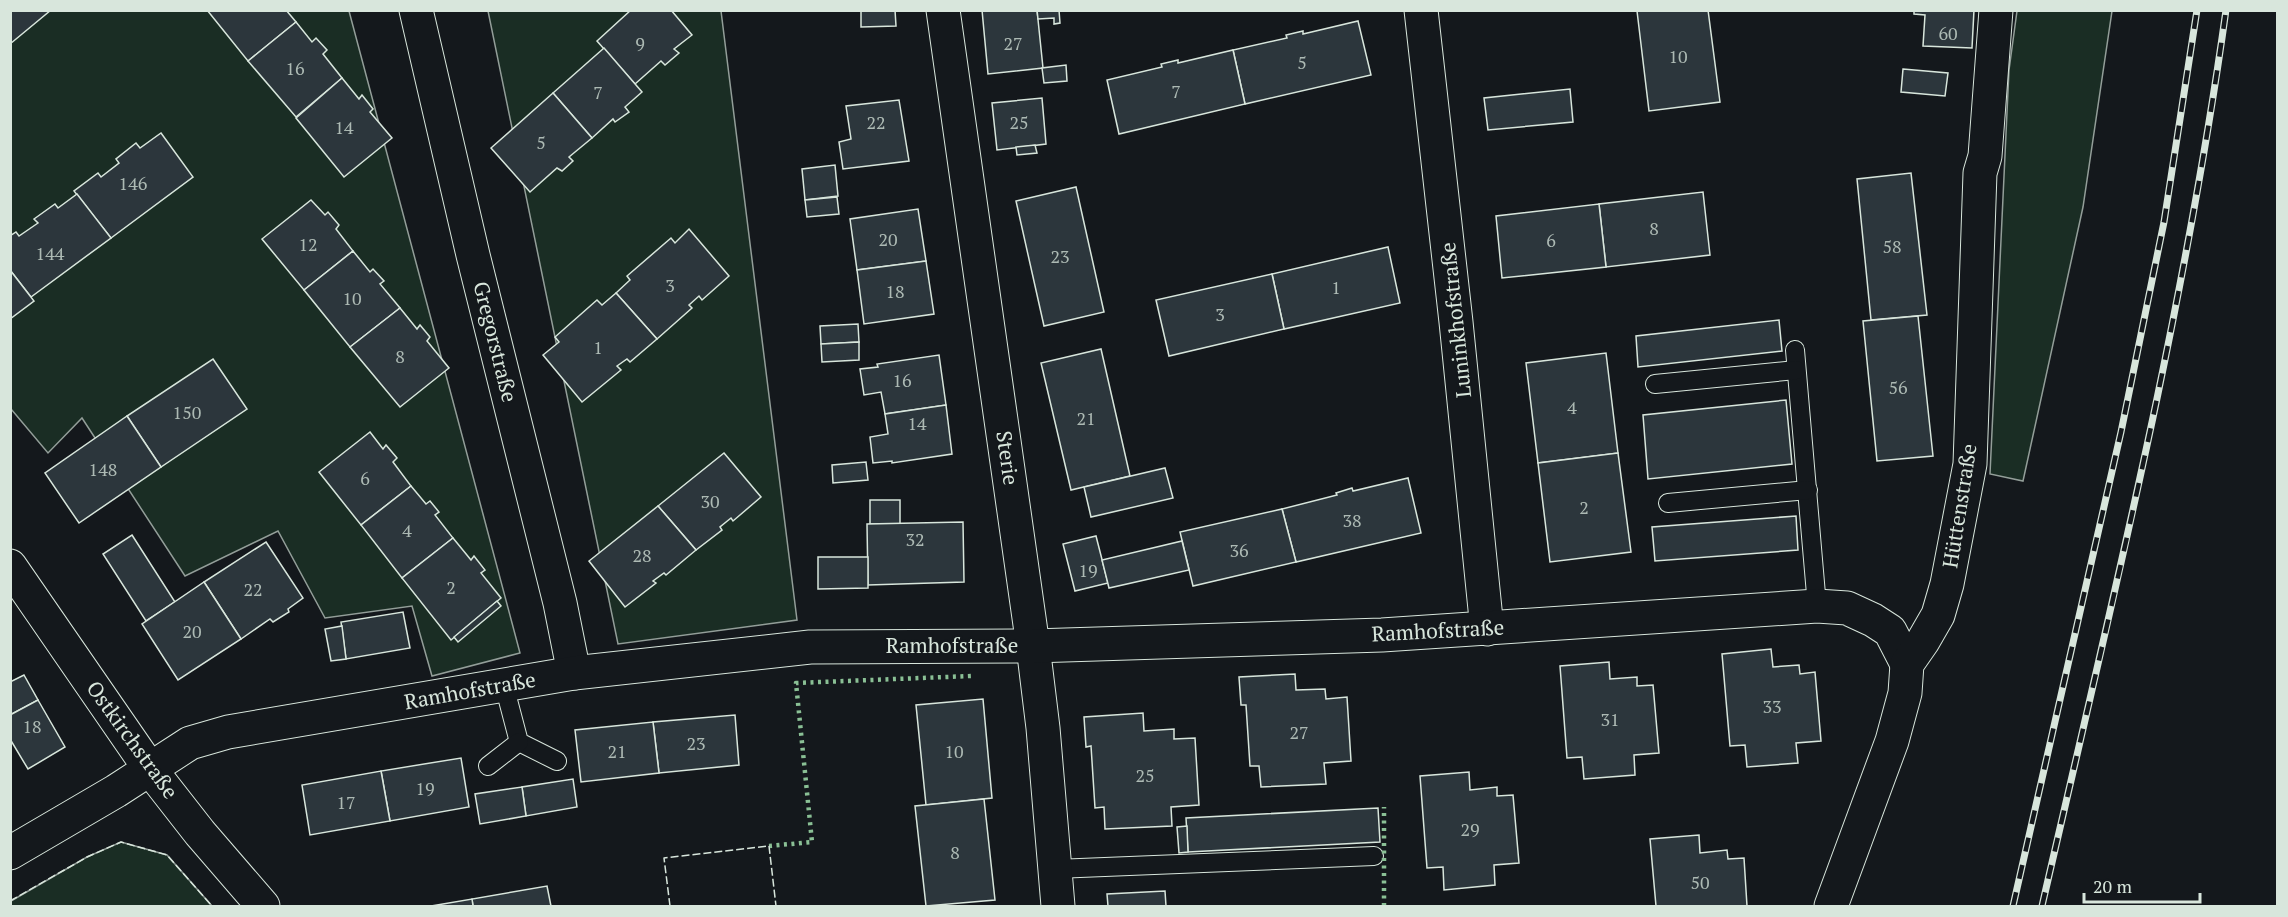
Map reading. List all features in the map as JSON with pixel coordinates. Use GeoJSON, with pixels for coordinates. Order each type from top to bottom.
{"type":"FeatureCollection","features":[{"type":"Feature","properties":{"kind":"street","name":"Gregorstraße"},"geometry":{"type":"LineString","coordinates":[[416,10],[473,255],[560,603],[574,674]]}},
{"type":"Feature","properties":{"kind":"street","name":"Sterie"},"geometry":{"type":"LineString","coordinates":[[943,10],[1033,646],[1043,728],[1058,906]]}},
{"type":"Feature","properties":{"kind":"street","name":"Luninkhofstraße"},"geometry":{"type":"LineString","coordinates":[[1421,10],[1488,629]]}},
{"type":"Feature","properties":{"kind":"street","name":"Hüttenstraße"},"geometry":{"type":"LineString","coordinates":[[1907,664],[1938,615],[1947,584],[1970,464],[1980,173],[1985,156],[1996,10]]}},
{"type":"Feature","properties":{"kind":"street","name":"Ostkirchstraße"},"geometry":{"type":"LineString","coordinates":[[10,566],[150,769],[263,906]]}},
{"type":"Feature","properties":{"kind":"street","name":"Ramhofstraße"},"geometry":{"type":"LineString","coordinates":[[10,853],[190,743],[228,732],[574,674],[810,646],[1033,646],[1382,635],[1817,606],[1847,608],[1873,620],[1890,631],[1907,664]]}},
{"type":"Feature","properties":{"kind":"street"},"geometry":{"type":"LineString","coordinates":[[1831,906],[1892,741],[1905,693],[1907,664]]}},
{"type":"Feature","properties":{"kind":"lane"},"geometry":{"type":"LineString","coordinates":[[1795,350],[1817,606]]}},
{"type":"Feature","properties":{"kind":"lane"},"geometry":{"type":"LineString","coordinates":[[1655,384],[1796,370]]}},
{"type":"Feature","properties":{"kind":"lane"},"geometry":{"type":"LineString","coordinates":[[1668,503],[1808,490]]}},
{"type":"Feature","properties":{"kind":"lane"},"geometry":{"type":"LineString","coordinates":[[504,685],[519,741],[557,761]]}},
{"type":"Feature","properties":{"kind":"lane"},"geometry":{"type":"LineString","coordinates":[[488,766],[519,741]]}},
{"type":"Feature","properties":{"kind":"lane"},"geometry":{"type":"LineString","coordinates":[[1055,869],[1374,856]]}},
{"type":"Feature","properties":{"kind":"green space"},"geometry":{"type":"Polygon","coordinates":[[[10,11],[349,11],[520,653],[432,676],[412,606],[325,618],[278,531],[185,576],[82,418],[48,453],[11,409],[10,11]]]}},
{"type":"Feature","properties":{"kind":"green space"},"geometry":{"type":"Polygon","coordinates":[[[488,11],[721,11],[797,620],[618,644],[488,11]]]}},
{"type":"Feature","properties":{"kind":"green space"},"geometry":{"type":"Polygon","coordinates":[[[2017,11],[2112,11],[2083,207],[2023,481],[1990,474],[2009,70],[2017,11]]]}},
{"type":"Feature","properties":{"kind":"green space"},"geometry":{"type":"Polygon","coordinates":[[[121,842],[167,855],[212,906],[11,906],[11,901],[87,857],[121,842]]]}},
{"type":"Feature","properties":{"kind":"building"},"geometry":{"type":"Polygon","coordinates":[[[10,10],[51,10],[10,44],[10,10]]]}},
{"type":"Feature","properties":{"kind":"building"},"geometry":{"type":"Polygon","coordinates":[[[207,10],[286,10],[296,22],[248,61],[207,10]]]}},
{"type":"Feature","properties":{"kind":"building"},"geometry":{"type":"Polygon","coordinates":[[[631,10],[671,10],[692,35],[674,49],[679,53],[665,65],[661,61],[635,84],[597,41],[631,10]]]}},
{"type":"Feature","properties":{"kind":"building"},"geometry":{"type":"Polygon","coordinates":[[[861,10],[895,10],[896,26],[861,27],[861,10]]]}},
{"type":"Feature","properties":{"kind":"building"},"geometry":{"type":"Polygon","coordinates":[[[982,10],[1037,10],[1043,68],[988,74],[982,10]]]}},
{"type":"Feature","properties":{"kind":"building"},"geometry":{"type":"Polygon","coordinates":[[[1037,10],[1059,10],[1060,23],[1054,24],[1054,18],[1038,19],[1037,10]]]}},
{"type":"Feature","properties":{"kind":"building"},"geometry":{"type":"Polygon","coordinates":[[[1708,10],[1720,102],[1649,111],[1637,11],[1708,10]]]}},
{"type":"Feature","properties":{"kind":"building"},"geometry":{"type":"Polygon","coordinates":[[[1914,10],[1974,10],[1972,48],[1923,46],[1925,15],[1914,14],[1914,10]]]}},
{"type":"Feature","properties":{"kind":"building"},"geometry":{"type":"Polygon","coordinates":[[[1358,21],[1371,75],[1245,104],[1233,50],[1287,38],[1286,35],[1303,31],[1303,34],[1358,21]]]}},
{"type":"Feature","properties":{"kind":"building"},"geometry":{"type":"Polygon","coordinates":[[[296,22],[312,42],[316,38],[327,50],[323,54],[342,78],[296,117],[248,61],[296,22]]]}},
{"type":"Feature","properties":{"kind":"building"},"geometry":{"type":"Polygon","coordinates":[[[604,48],[642,92],[625,107],[629,112],[615,122],[613,119],[592,138],[553,93],[604,48]]]}},
{"type":"Feature","properties":{"kind":"building"},"geometry":{"type":"Polygon","coordinates":[[[1233,50],[1245,104],[1119,134],[1107,80],[1162,67],[1161,64],[1178,60],[1178,63],[1233,50]]]}},
{"type":"Feature","properties":{"kind":"building"},"geometry":{"type":"Polygon","coordinates":[[[1066,65],[1067,81],[1044,83],[1042,68],[1066,65]]]}},
{"type":"Feature","properties":{"kind":"building"},"geometry":{"type":"Polygon","coordinates":[[[1903,69],[1948,73],[1945,96],[1901,92],[1903,69]]]}},
{"type":"Feature","properties":{"kind":"building"},"geometry":{"type":"Polygon","coordinates":[[[342,78],[359,99],[362,95],[373,109],[370,112],[392,138],[344,177],[296,118],[342,78]]]}},
{"type":"Feature","properties":{"kind":"building"},"geometry":{"type":"Polygon","coordinates":[[[1570,89],[1573,122],[1488,130],[1484,98],[1570,89]]]}},
{"type":"Feature","properties":{"kind":"building"},"geometry":{"type":"Polygon","coordinates":[[[553,93],[592,138],[569,157],[573,161],[562,171],[557,168],[530,192],[491,148],[553,93]]]}},
{"type":"Feature","properties":{"kind":"building"},"geometry":{"type":"Polygon","coordinates":[[[1042,98],[1046,144],[997,150],[992,103],[1042,98]]]}},
{"type":"Feature","properties":{"kind":"building"},"geometry":{"type":"Polygon","coordinates":[[[899,100],[909,161],[843,169],[839,142],[851,139],[846,106],[899,100]]]}},
{"type":"Feature","properties":{"kind":"building"},"geometry":{"type":"Polygon","coordinates":[[[161,133],[193,177],[111,238],[74,191],[98,173],[101,177],[119,163],[116,159],[136,143],[140,148],[161,133]]]}},
{"type":"Feature","properties":{"kind":"building"},"geometry":{"type":"Polygon","coordinates":[[[1035,145],[1037,153],[1017,155],[1016,147],[1035,145]]]}},
{"type":"Feature","properties":{"kind":"building"},"geometry":{"type":"Polygon","coordinates":[[[835,165],[838,196],[805,200],[802,169],[835,165]]]}},
{"type":"Feature","properties":{"kind":"building"},"geometry":{"type":"Polygon","coordinates":[[[1911,173],[1927,315],[1871,320],[1857,179],[1911,173]]]}},
{"type":"Feature","properties":{"kind":"building"},"geometry":{"type":"Polygon","coordinates":[[[1076,187],[1104,312],[1044,326],[1016,201],[1076,187]]]}},
{"type":"Feature","properties":{"kind":"building"},"geometry":{"type":"Polygon","coordinates":[[[1703,192],[1710,255],[1606,267],[1599,204],[1703,192]]]}},
{"type":"Feature","properties":{"kind":"building"},"geometry":{"type":"Polygon","coordinates":[[[77,194],[111,238],[31,297],[10,270],[10,236],[16,232],[19,236],[38,223],[34,219],[55,204],[58,208],[77,194]]]}},
{"type":"Feature","properties":{"kind":"building"},"geometry":{"type":"Polygon","coordinates":[[[837,197],[839,214],[807,217],[805,200],[837,197]]]}},
{"type":"Feature","properties":{"kind":"building"},"geometry":{"type":"Polygon","coordinates":[[[311,200],[325,215],[328,212],[339,225],[336,229],[353,251],[304,290],[262,239],[311,200]]]}},
{"type":"Feature","properties":{"kind":"building"},"geometry":{"type":"Polygon","coordinates":[[[1599,204],[1606,267],[1502,278],[1496,216],[1599,204]]]}},
{"type":"Feature","properties":{"kind":"building"},"geometry":{"type":"Polygon","coordinates":[[[918,209],[926,261],[857,270],[850,219],[918,209]]]}},
{"type":"Feature","properties":{"kind":"building"},"geometry":{"type":"Polygon","coordinates":[[[689,229],[729,276],[702,300],[699,296],[689,305],[692,308],[657,339],[616,293],[630,280],[627,276],[671,238],[675,243],[689,229]]]}},
{"type":"Feature","properties":{"kind":"building"},"geometry":{"type":"Polygon","coordinates":[[[1388,247],[1400,303],[1284,329],[1272,274],[1388,247]]]}},
{"type":"Feature","properties":{"kind":"building"},"geometry":{"type":"Polygon","coordinates":[[[353,251],[370,272],[373,269],[384,281],[380,284],[400,308],[350,347],[304,290],[353,251]]]}},
{"type":"Feature","properties":{"kind":"building"},"geometry":{"type":"Polygon","coordinates":[[[926,261],[934,314],[864,324],[857,270],[926,261]]]}},
{"type":"Feature","properties":{"kind":"building"},"geometry":{"type":"Polygon","coordinates":[[[10,270],[34,301],[10,319],[10,270]]]}},
{"type":"Feature","properties":{"kind":"building"},"geometry":{"type":"Polygon","coordinates":[[[1272,274],[1284,329],[1169,356],[1156,300],[1272,274]]]}},
{"type":"Feature","properties":{"kind":"building"},"geometry":{"type":"Polygon","coordinates":[[[616,293],[657,339],[630,362],[627,359],[617,366],[621,370],[582,402],[543,355],[559,342],[555,337],[597,300],[602,305],[616,293]]]}},
{"type":"Feature","properties":{"kind":"building"},"geometry":{"type":"Polygon","coordinates":[[[400,308],[417,329],[420,325],[430,337],[427,341],[449,368],[400,407],[350,347],[400,308]]]}},
{"type":"Feature","properties":{"kind":"building"},"geometry":{"type":"Polygon","coordinates":[[[1918,316],[1933,456],[1877,461],[1863,321],[1918,316]]]}},
{"type":"Feature","properties":{"kind":"building"},"geometry":{"type":"Polygon","coordinates":[[[1779,320],[1782,351],[1638,367],[1636,336],[1779,320]]]}},
{"type":"Feature","properties":{"kind":"building"},"geometry":{"type":"Polygon","coordinates":[[[858,324],[859,342],[821,344],[820,326],[858,324]]]}},
{"type":"Feature","properties":{"kind":"building"},"geometry":{"type":"Polygon","coordinates":[[[859,342],[859,360],[822,362],[821,344],[859,342]]]}},
{"type":"Feature","properties":{"kind":"building"},"geometry":{"type":"Polygon","coordinates":[[[1101,349],[1130,476],[1071,490],[1041,363],[1101,349]]]}},
{"type":"Feature","properties":{"kind":"building"},"geometry":{"type":"Polygon","coordinates":[[[1606,353],[1618,453],[1538,463],[1526,363],[1606,353]]]}},
{"type":"Feature","properties":{"kind":"building"},"geometry":{"type":"Polygon","coordinates":[[[939,355],[946,405],[885,414],[881,392],[864,395],[860,369],[878,367],[877,364],[939,355]]]}},
{"type":"Feature","properties":{"kind":"building"},"geometry":{"type":"Polygon","coordinates":[[[213,359],[247,409],[161,467],[127,416],[213,359]]]}},
{"type":"Feature","properties":{"kind":"building"},"geometry":{"type":"Polygon","coordinates":[[[1786,400],[1792,464],[1648,479],[1643,415],[1786,400]]]}},
{"type":"Feature","properties":{"kind":"building"},"geometry":{"type":"Polygon","coordinates":[[[946,405],[952,454],[892,463],[892,461],[873,463],[870,437],[888,434],[885,414],[946,405]]]}},
{"type":"Feature","properties":{"kind":"building"},"geometry":{"type":"Polygon","coordinates":[[[127,416],[161,467],[79,523],[45,473],[127,416]]]}},
{"type":"Feature","properties":{"kind":"building"},"geometry":{"type":"Polygon","coordinates":[[[370,432],[383,449],[386,445],[397,458],[393,462],[411,486],[361,525],[319,472],[370,432]]]}},
{"type":"Feature","properties":{"kind":"building"},"geometry":{"type":"Polygon","coordinates":[[[724,453],[761,497],[733,521],[731,518],[720,527],[722,530],[696,550],[658,506],[724,453]]]}},
{"type":"Feature","properties":{"kind":"building"},"geometry":{"type":"Polygon","coordinates":[[[1618,453],[1631,552],[1550,562],[1538,463],[1618,453]]]}},
{"type":"Feature","properties":{"kind":"building"},"geometry":{"type":"Polygon","coordinates":[[[866,462],[868,480],[833,483],[832,465],[866,462]]]}},
{"type":"Feature","properties":{"kind":"building"},"geometry":{"type":"Polygon","coordinates":[[[1165,468],[1173,498],[1091,517],[1084,487],[1165,468]]]}},
{"type":"Feature","properties":{"kind":"building"},"geometry":{"type":"Polygon","coordinates":[[[1408,478],[1421,533],[1296,562],[1282,509],[1337,495],[1336,493],[1352,488],[1353,491],[1408,478]]]}},
{"type":"Feature","properties":{"kind":"building"},"geometry":{"type":"Polygon","coordinates":[[[411,486],[426,504],[430,501],[439,512],[435,515],[453,538],[402,578],[361,525],[411,486]]]}},
{"type":"Feature","properties":{"kind":"building"},"geometry":{"type":"Polygon","coordinates":[[[870,500],[900,500],[900,524],[870,524],[870,500]]]}},
{"type":"Feature","properties":{"kind":"building"},"geometry":{"type":"Polygon","coordinates":[[[658,506],[696,550],[666,575],[664,573],[653,581],[656,583],[625,607],[589,561],[658,506]]]}},
{"type":"Feature","properties":{"kind":"building"},"geometry":{"type":"Polygon","coordinates":[[[1282,509],[1296,562],[1193,586],[1180,532],[1282,509]]]}},
{"type":"Feature","properties":{"kind":"building"},"geometry":{"type":"Polygon","coordinates":[[[1796,516],[1798,550],[1655,561],[1652,527],[1796,516]]]}},
{"type":"Feature","properties":{"kind":"building"},"geometry":{"type":"Polygon","coordinates":[[[963,522],[964,582],[868,585],[867,524],[963,522]]]}},
{"type":"Feature","properties":{"kind":"building"},"geometry":{"type":"Polygon","coordinates":[[[132,535],[175,602],[146,621],[103,554],[132,535]]]}},
{"type":"Feature","properties":{"kind":"building"},"geometry":{"type":"Polygon","coordinates":[[[1096,536],[1108,583],[1075,591],[1063,544],[1096,536]]]}},
{"type":"Feature","properties":{"kind":"building"},"geometry":{"type":"Polygon","coordinates":[[[453,538],[471,560],[474,556],[485,570],[481,573],[501,598],[451,640],[402,578],[453,538]]]}},
{"type":"Feature","properties":{"kind":"building"},"geometry":{"type":"Polygon","coordinates":[[[1182,541],[1189,570],[1109,588],[1102,560],[1182,541]]]}},
{"type":"Feature","properties":{"kind":"building"},"geometry":{"type":"Polygon","coordinates":[[[266,542],[303,598],[288,609],[289,612],[273,622],[270,619],[241,639],[204,582],[266,542]]]}},
{"type":"Feature","properties":{"kind":"building"},"geometry":{"type":"Polygon","coordinates":[[[818,557],[868,557],[868,588],[818,589],[818,557]]]}},
{"type":"Feature","properties":{"kind":"building"},"geometry":{"type":"Polygon","coordinates":[[[204,582],[241,639],[178,680],[142,624],[204,582]]]}},
{"type":"Feature","properties":{"kind":"building"},"geometry":{"type":"Polygon","coordinates":[[[497,601],[501,606],[458,642],[454,637],[497,601]]]}},
{"type":"Feature","properties":{"kind":"building"},"geometry":{"type":"Polygon","coordinates":[[[403,612],[410,648],[346,659],[341,622],[403,612]]]}},
{"type":"Feature","properties":{"kind":"building"},"geometry":{"type":"Polygon","coordinates":[[[342,626],[346,659],[331,661],[325,629],[342,626]]]}},
{"type":"Feature","properties":{"kind":"building"},"geometry":{"type":"Polygon","coordinates":[[[1771,649],[1773,667],[1799,665],[1800,674],[1815,672],[1821,741],[1796,743],[1798,763],[1747,767],[1745,745],[1730,746],[1722,654],[1771,649]]]}},
{"type":"Feature","properties":{"kind":"building"},"geometry":{"type":"Polygon","coordinates":[[[1609,662],[1610,679],[1637,677],[1637,686],[1653,685],[1659,753],[1634,755],[1635,775],[1584,779],[1582,757],[1567,758],[1560,666],[1609,662]]]}},
{"type":"Feature","properties":{"kind":"building"},"geometry":{"type":"Polygon","coordinates":[[[1295,674],[1296,690],[1325,689],[1326,699],[1347,697],[1351,761],[1324,763],[1326,784],[1261,787],[1259,766],[1250,766],[1246,705],[1241,705],[1239,677],[1295,674]]]}},
{"type":"Feature","properties":{"kind":"building"},"geometry":{"type":"Polygon","coordinates":[[[24,675],[38,700],[10,715],[10,682],[24,675]]]}},
{"type":"Feature","properties":{"kind":"building"},"geometry":{"type":"Polygon","coordinates":[[[983,699],[992,798],[926,805],[916,705],[983,699]]]}},
{"type":"Feature","properties":{"kind":"building"},"geometry":{"type":"Polygon","coordinates":[[[38,700],[65,747],[28,769],[10,739],[10,715],[38,700]]]}},
{"type":"Feature","properties":{"kind":"building"},"geometry":{"type":"Polygon","coordinates":[[[1143,713],[1144,731],[1174,729],[1174,739],[1195,738],[1199,805],[1171,807],[1172,826],[1105,829],[1104,807],[1095,808],[1091,746],[1086,747],[1084,717],[1143,713]]]}},
{"type":"Feature","properties":{"kind":"building"},"geometry":{"type":"Polygon","coordinates":[[[735,715],[739,765],[659,773],[653,722],[735,715]]]}},
{"type":"Feature","properties":{"kind":"building"},"geometry":{"type":"Polygon","coordinates":[[[653,722],[659,773],[581,782],[575,730],[653,722]]]}},
{"type":"Feature","properties":{"kind":"building"},"geometry":{"type":"Polygon","coordinates":[[[461,758],[469,807],[390,821],[381,771],[461,758]]]}},
{"type":"Feature","properties":{"kind":"building"},"geometry":{"type":"Polygon","coordinates":[[[381,771],[390,821],[310,835],[302,785],[381,771]]]}},
{"type":"Feature","properties":{"kind":"building"},"geometry":{"type":"Polygon","coordinates":[[[1469,772],[1470,790],[1497,787],[1497,796],[1513,795],[1519,863],[1494,865],[1495,885],[1444,890],[1443,867],[1427,868],[1420,776],[1469,772]]]}},
{"type":"Feature","properties":{"kind":"building"},"geometry":{"type":"Polygon","coordinates":[[[573,779],[577,807],[526,816],[522,787],[573,779]]]}},
{"type":"Feature","properties":{"kind":"building"},"geometry":{"type":"Polygon","coordinates":[[[522,787],[526,816],[480,824],[475,794],[522,787]]]}},
{"type":"Feature","properties":{"kind":"building"},"geometry":{"type":"Polygon","coordinates":[[[984,799],[995,900],[926,906],[915,806],[984,799]]]}},
{"type":"Feature","properties":{"kind":"building"},"geometry":{"type":"Polygon","coordinates":[[[1378,808],[1380,842],[1188,852],[1186,818],[1378,808]]]}},
{"type":"Feature","properties":{"kind":"building"},"geometry":{"type":"Polygon","coordinates":[[[1187,826],[1188,852],[1179,853],[1177,827],[1187,826]]]}},
{"type":"Feature","properties":{"kind":"building"},"geometry":{"type":"Polygon","coordinates":[[[1699,835],[1700,853],[1727,850],[1728,859],[1744,858],[1747,906],[1656,906],[1650,839],[1699,835]]]}},
{"type":"Feature","properties":{"kind":"building"},"geometry":{"type":"Polygon","coordinates":[[[547,886],[551,906],[473,906],[472,899],[547,886]]]}},
{"type":"Feature","properties":{"kind":"building"},"geometry":{"type":"Polygon","coordinates":[[[1165,891],[1166,906],[1108,906],[1107,894],[1165,891]]]}},
{"type":"Feature","properties":{"kind":"building"},"geometry":{"type":"Polygon","coordinates":[[[472,899],[473,906],[431,906],[472,899]]]}},
{"type":"Feature","properties":{"kind":"railway"},"geometry":{"type":"LineString","coordinates":[[2013,906],[2121,432],[2164,222],[2197,10]]}},
{"type":"Feature","properties":{"kind":"railway"},"geometry":{"type":"LineString","coordinates":[[2042,906],[2144,461],[2189,236],[2226,10]]}},
{"type":"Feature","properties":{"kind":"hedge"},"geometry":{"type":"LineString","coordinates":[[769,846],[812,842],[796,683],[971,676]]}},
{"type":"Feature","properties":{"kind":"hedge"},"geometry":{"type":"LineString","coordinates":[[1384,807],[1384,906]]}},
{"type":"Feature","properties":{"kind":"fence"},"geometry":{"type":"LineString","coordinates":[[10,901],[87,857],[121,842],[167,855],[212,906]]}},
{"type":"Feature","properties":{"kind":"fence"},"geometry":{"type":"LineString","coordinates":[[670,906],[664,858],[769,846],[776,906]]}}]}
